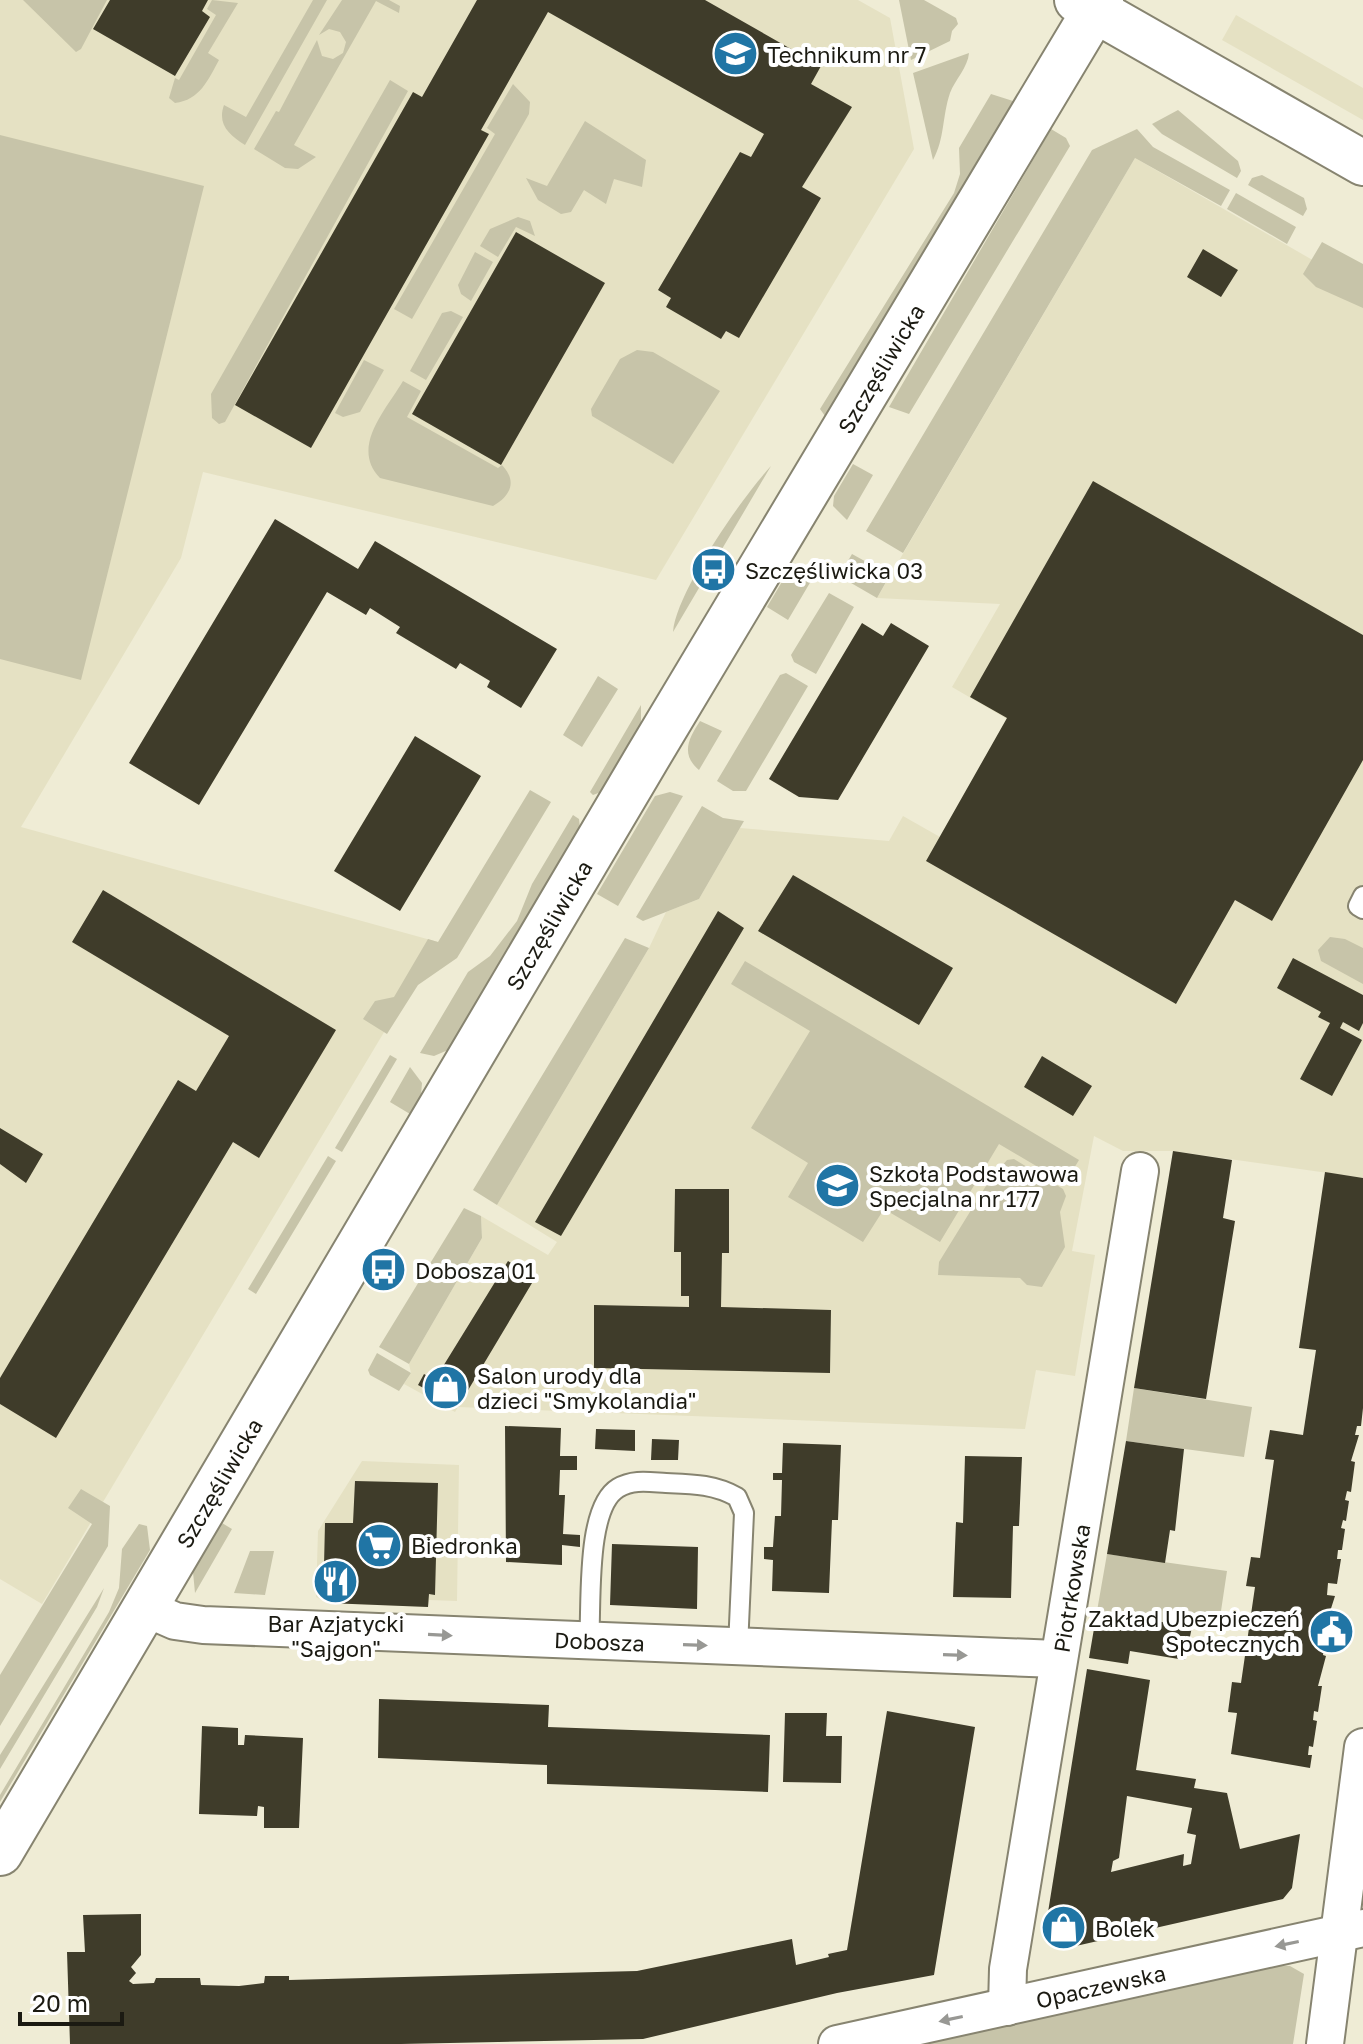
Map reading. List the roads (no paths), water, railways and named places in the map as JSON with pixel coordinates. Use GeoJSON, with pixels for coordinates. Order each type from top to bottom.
{"type":"FeatureCollection","features":[{"type":"Feature","properties":{"kind":"street"},"geometry":{"type":"LineString","coordinates":[[1091,3],[1363,163]]}},
{"type":"Feature","properties":{"kind":"street","name":"Szczęśliwicka"},"geometry":{"type":"LineString","coordinates":[[0,1853],[1091,3]]}},
{"type":"Feature","properties":{"kind":"street","name":"Piotrkowska"},"geometry":{"type":"LineString","coordinates":[[1007,2007],[1008,1969],[1057,1659],[1140,1171]]}},
{"type":"Feature","properties":{"kind":"street","name":"Dobosza"},"geometry":{"type":"LineString","coordinates":[[143,1607],[180,1623],[1057,1659]]}},
{"type":"Feature","properties":{"kind":"street"},"geometry":{"type":"LineString","coordinates":[[1325,2044],[1351,1931],[1363,1747]]}},
{"type":"Feature","properties":{"kind":"street","name":"Opaczewska"},"geometry":{"type":"LineString","coordinates":[[837,2044],[1351,1931]]}},
{"type":"Feature","properties":{"kind":"lane"},"geometry":{"type":"LineString","coordinates":[[1363,896],[1358,906],[1363,909]]}},
{"type":"Feature","properties":{"kind":"lane"},"geometry":{"type":"LineString","coordinates":[[589,1641],[599,1512],[616,1489],[633,1482],[708,1485],[737,1497],[742,1504],[738,1647]]}},
{"type":"Feature","properties":{"kind":"place","name":"Technikum nr 7"},"geometry":{"type":"Point","coordinates":[736,54]}},
{"type":"Feature","properties":{"kind":"place","name":"Szczęśliwicka 03"},"geometry":{"type":"Point","coordinates":[714,570]}},
{"type":"Feature","properties":{"kind":"place","name":"Szkoła Podstawowa Specjalna nr 177"},"geometry":{"type":"Point","coordinates":[838,1186]}},
{"type":"Feature","properties":{"kind":"place","name":"Dobosza 01"},"geometry":{"type":"Point","coordinates":[384,1270]}},
{"type":"Feature","properties":{"kind":"place","name":"Salon urody dla dzieci \"Smykolandia\""},"geometry":{"type":"Point","coordinates":[446,1388]}},
{"type":"Feature","properties":{"kind":"place","name":"Biedronka"},"geometry":{"type":"Point","coordinates":[380,1545]}},
{"type":"Feature","properties":{"kind":"place","name":"Bar Azjatycki \"Sajgon\""},"geometry":{"type":"Point","coordinates":[336,1582]}},
{"type":"Feature","properties":{"kind":"place","name":"Zakład Ubezpieczeń Społecznych"},"geometry":{"type":"Point","coordinates":[1331,1631]}},
{"type":"Feature","properties":{"kind":"place","name":"Bolek"},"geometry":{"type":"Point","coordinates":[1064,1928]}}]}
